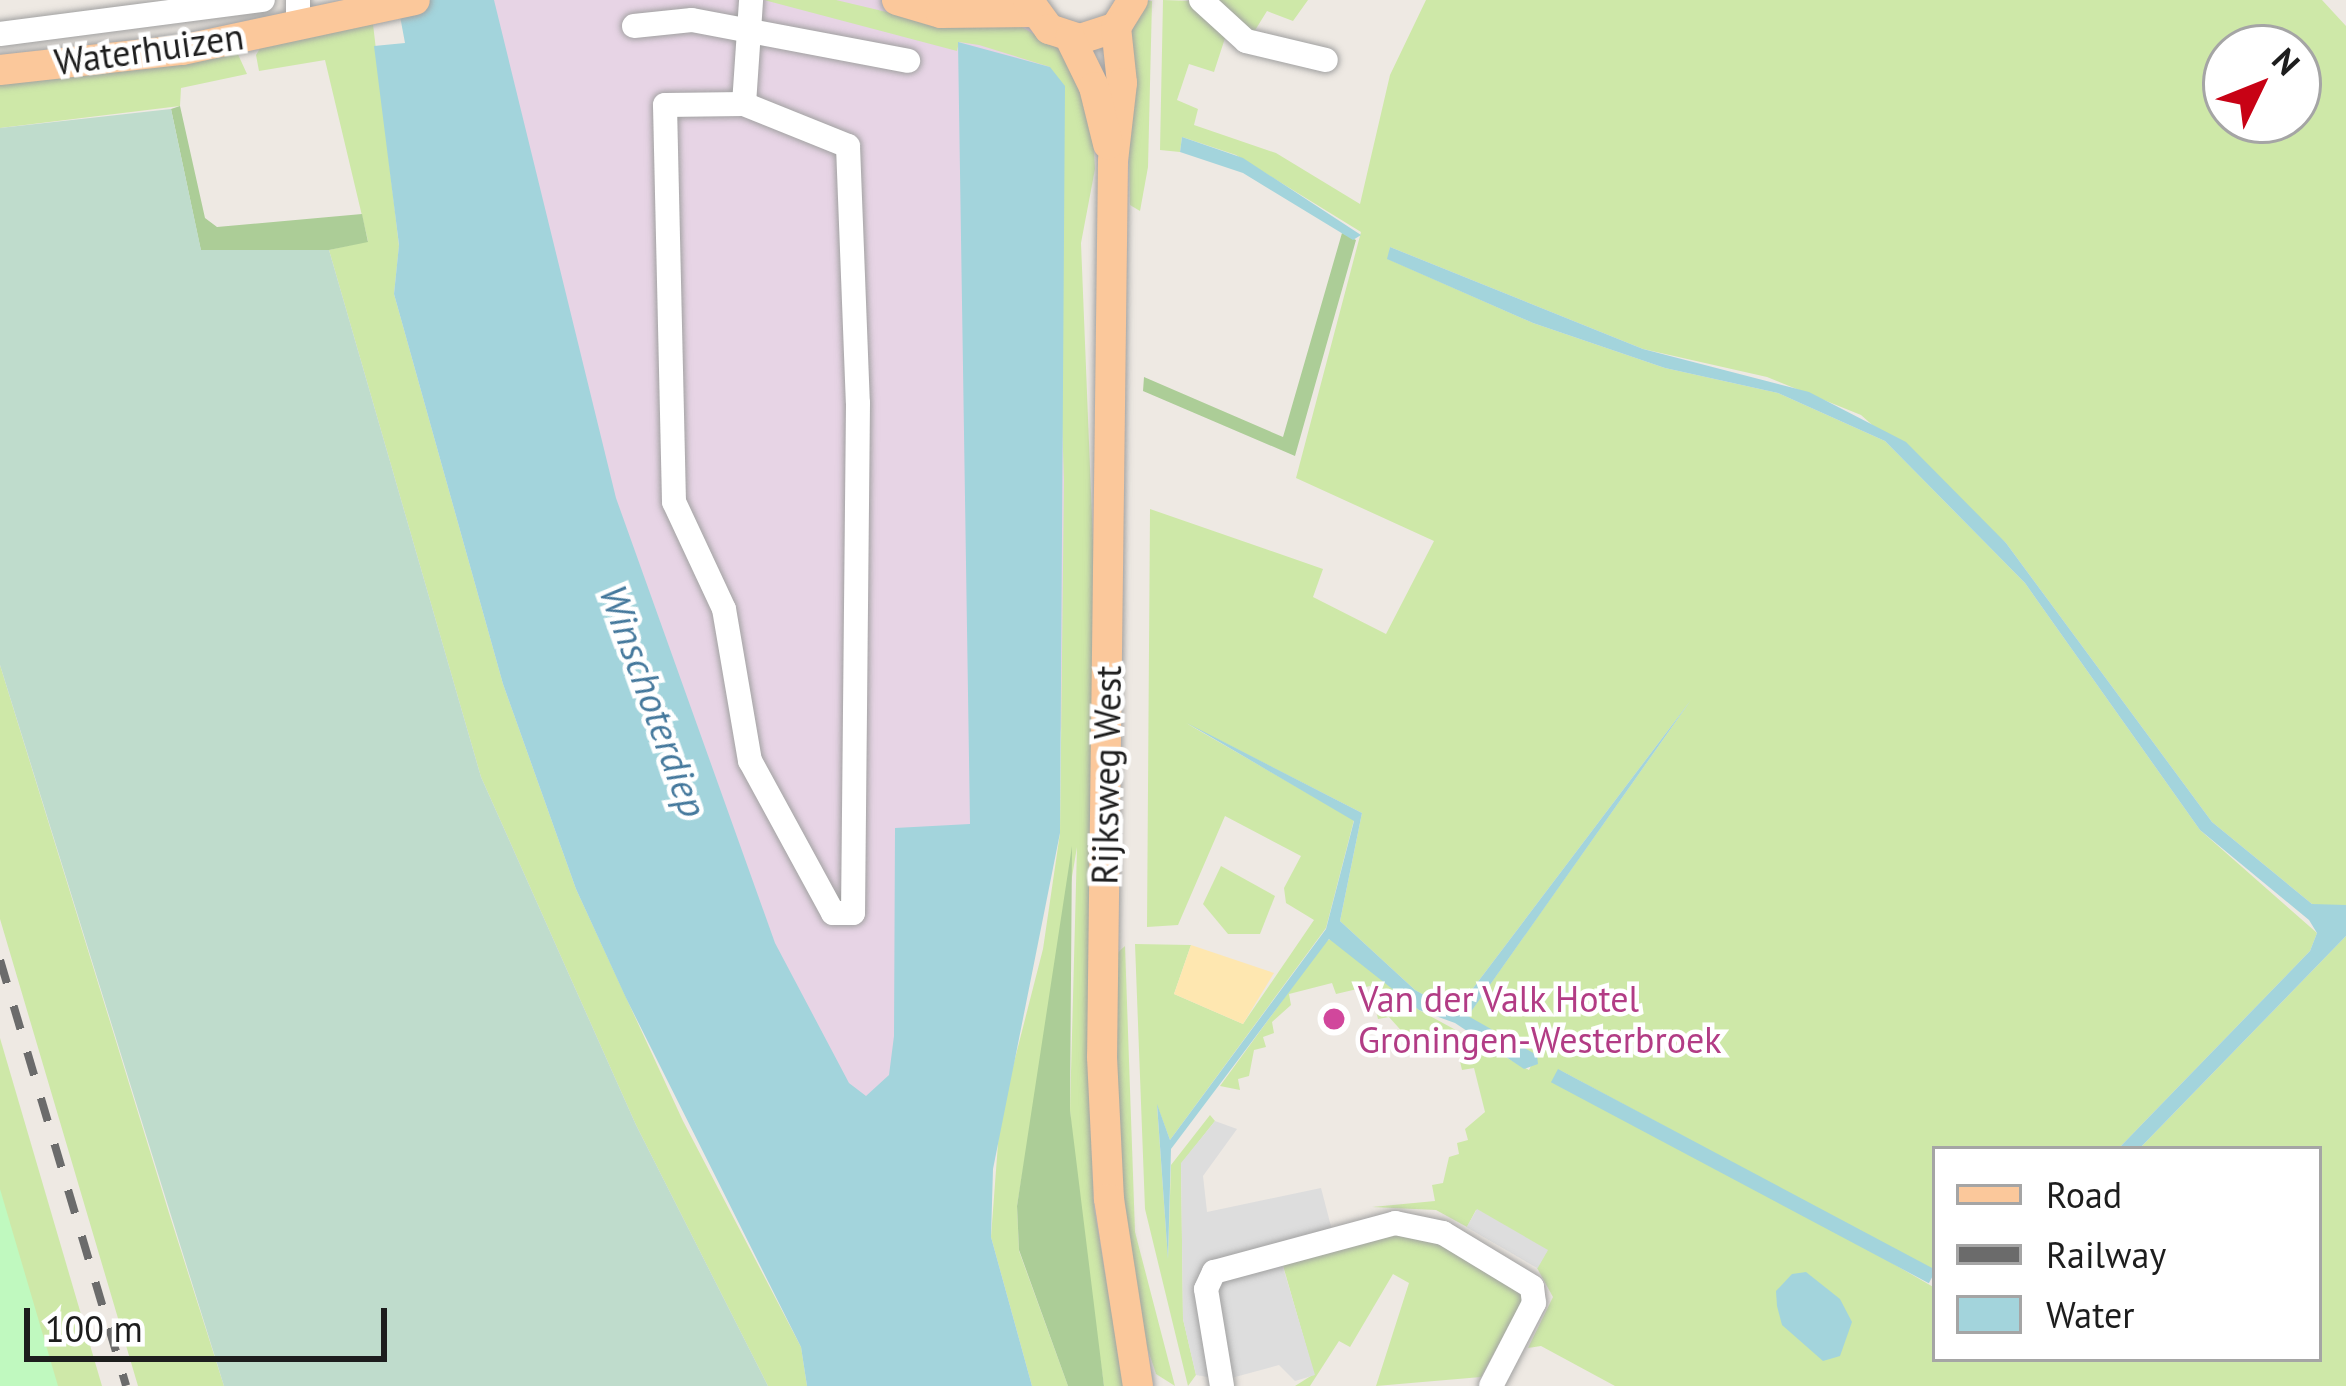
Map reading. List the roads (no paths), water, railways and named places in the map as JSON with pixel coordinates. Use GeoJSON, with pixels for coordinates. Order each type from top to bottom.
{"type":"FeatureCollection","features":[{"type":"Feature","properties":{"kind":"main road"},"geometry":{"type":"LineString","coordinates":[[912,1],[940,14],[1031,6],[1070,38],[1116,27],[1133,0]]}},
{"type":"Feature","properties":{"kind":"main road","name":"Waterhuizen"},"geometry":{"type":"LineString","coordinates":[[0,70],[182,50],[298,13],[405,2]]}},
{"type":"Feature","properties":{"kind":"main road","name":"Rijksweg West"},"geometry":{"type":"LineString","coordinates":[[1116,27],[1122,83],[1112,161],[1102,1076],[1109,1199],[1138,1386]]}},
{"type":"Feature","properties":{"kind":"main road","name":"Rijksweg West"},"geometry":{"type":"LineString","coordinates":[[1070,38],[1094,87],[1112,161]]}},
{"type":"Feature","properties":{"kind":"street","name":"Waterhuizen"},"geometry":{"type":"LineString","coordinates":[[0,34],[263,0]]}},
{"type":"Feature","properties":{"kind":"street"},"geometry":{"type":"LineString","coordinates":[[744,104],[751,0]]}},
{"type":"Feature","properties":{"kind":"street"},"geometry":{"type":"LineString","coordinates":[[1201,0],[1246,41],[1326,60]]}},
{"type":"Feature","properties":{"kind":"street"},"geometry":{"type":"LineString","coordinates":[[634,26],[692,20],[908,61]]}},
{"type":"Feature","properties":{"kind":"street"},"geometry":{"type":"LineString","coordinates":[[744,104],[848,146],[858,403],[853,913],[833,914],[750,761],[724,609],[674,502],[665,105],[744,104]]}},
{"type":"Feature","properties":{"kind":"street"},"geometry":{"type":"LineString","coordinates":[[1222,1386],[1205,1289],[1214,1272],[1394,1223],[1443,1233],[1532,1287],[1534,1303],[1491,1386]]}},
{"type":"Feature","properties":{"kind":"water","name":"Winschoterdiep"},"geometry":{"type":"Polygon","coordinates":[[[397,0],[494,0],[616,498],[775,943],[849,1083],[866,1096],[889,1075],[894,1036],[895,828],[970,824],[958,42],[1050,67],[1065,86],[1060,833],[993,1169],[991,1237],[1032,1386],[807,1386],[801,1347],[576,889],[503,684],[394,294],[399,245],[374,46],[405,43],[397,0]]]}},
{"type":"Feature","properties":{"kind":"water"},"geometry":{"type":"Polygon","coordinates":[[[1182,137],[1243,158],[1361,235],[1353,240],[1243,173],[1180,152],[1182,137]]]}},
{"type":"Feature","properties":{"kind":"water"},"geometry":{"type":"Polygon","coordinates":[[[1390,247],[1643,349],[1809,392],[1906,442],[2006,543],[2212,822],[2312,904],[2346,905],[2346,936],[2142,1146],[2121,1146],[2310,951],[2317,933],[2309,920],[2200,830],[2025,583],[1885,441],[1778,393],[1665,368],[1533,323],[1387,259],[1390,247]]]}},
{"type":"Feature","properties":{"kind":"water"},"geometry":{"type":"Polygon","coordinates":[[[1691,700],[1468,1016],[1537,1055],[1538,1064],[1524,1069],[1455,1023],[1419,1010],[1329,939],[1171,1149],[1168,1259],[1157,1104],[1170,1140],[1326,929],[1354,821],[1187,723],[1362,813],[1340,921],[1415,990],[1455,1012],[1691,700]]]}},
{"type":"Feature","properties":{"kind":"water"},"geometry":{"type":"Polygon","coordinates":[[[1558,1069],[1932,1268],[1932,1277],[1929,1283],[1551,1082],[1558,1069]]]}},
{"type":"Feature","properties":{"kind":"water"},"geometry":{"type":"Polygon","coordinates":[[[1806,1272],[1840,1299],[1852,1322],[1840,1356],[1823,1361],[1782,1325],[1776,1291],[1792,1274],[1806,1272]]]}},
{"type":"Feature","properties":{"kind":"railway"},"geometry":{"type":"LineString","coordinates":[[0,960],[126,1386]]}},
{"type":"Feature","properties":{"kind":"place","name":"Van der Valk Hotel Groningen-Westerbroek"},"geometry":{"type":"Point","coordinates":[1334,1019]}}]}
